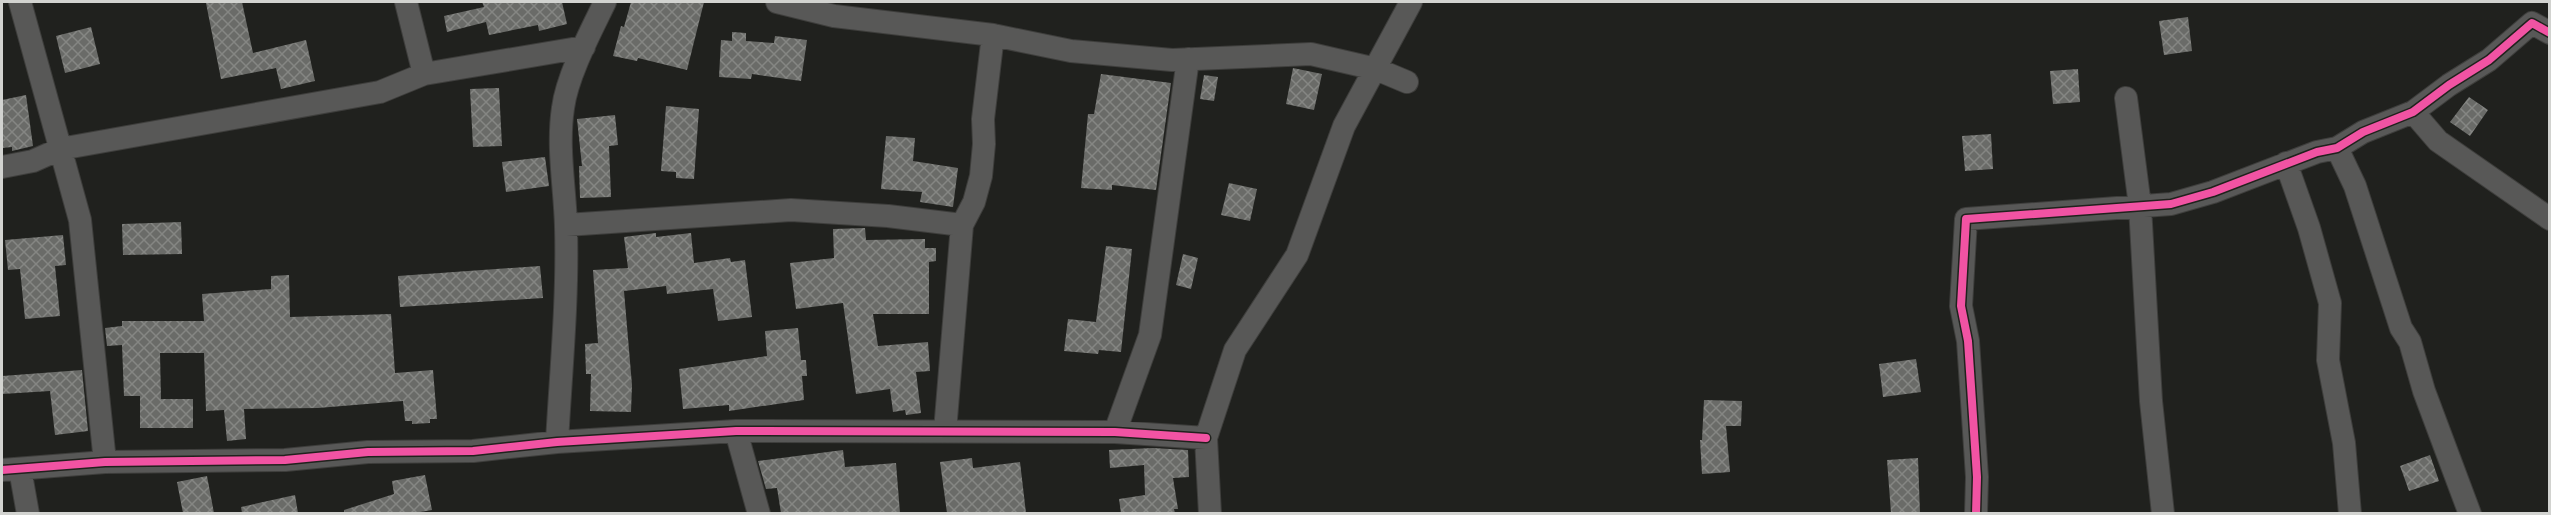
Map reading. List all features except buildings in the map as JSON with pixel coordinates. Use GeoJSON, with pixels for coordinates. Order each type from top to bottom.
{"type":"FeatureCollection","features":[{"type":"Feature","properties":{"kind":"street"},"geometry":{"type":"LineString","coordinates":[[20,2],[60,149],[68,168],[80,220],[105,462]]}},
{"type":"Feature","properties":{"kind":"street"},"geometry":{"type":"LineString","coordinates":[[406,2],[424,74]]}},
{"type":"Feature","properties":{"kind":"street"},"geometry":{"type":"LineString","coordinates":[[557,442],[566,290],[566,225],[559,143],[563,105],[584,47],[605,2]]}},
{"type":"Feature","properties":{"kind":"street"},"geometry":{"type":"LineString","coordinates":[[777,2],[834,16],[993,35],[1071,51],[1188,59],[1311,54],[1376,69],[1407,82]]}},
{"type":"Feature","properties":{"kind":"street"},"geometry":{"type":"LineString","coordinates":[[1210,513],[1206,438],[1235,350],[1297,255],[1344,126],[1411,2]]}},
{"type":"Feature","properties":{"kind":"street"},"geometry":{"type":"LineString","coordinates":[[1976,513],[1977,477],[1968,340],[1960,306],[1966,219],[2171,204],[2213,192],[2317,152],[2337,148],[2363,132],[2413,112],[2490,60],[2532,23],[2550,33]]}},
{"type":"Feature","properties":{"kind":"street"},"geometry":{"type":"LineString","coordinates":[[945,431],[963,225],[974,202],[981,176],[984,144],[983,119],[993,35]]}},
{"type":"Feature","properties":{"kind":"street"},"geometry":{"type":"LineString","coordinates":[[2,167],[33,161],[60,149],[381,92],[424,74],[584,47]]}},
{"type":"Feature","properties":{"kind":"street"},"geometry":{"type":"LineString","coordinates":[[1115,432],[1150,335],[1188,59]]}},
{"type":"Feature","properties":{"kind":"street"},"geometry":{"type":"LineString","coordinates":[[2126,98],[2140,206],[2151,401],[2163,513]]}},
{"type":"Feature","properties":{"kind":"street"},"geometry":{"type":"LineString","coordinates":[[2413,112],[2438,141],[2550,219]]}},
{"type":"Feature","properties":{"kind":"street"},"geometry":{"type":"LineString","coordinates":[[2337,148],[2355,186],[2401,328],[2410,342],[2424,391],[2470,513]]}},
{"type":"Feature","properties":{"kind":"street"},"geometry":{"type":"LineString","coordinates":[[2286,164],[2309,228],[2330,303],[2328,360],[2344,443],[2350,513]]}},
{"type":"Feature","properties":{"kind":"street"},"geometry":{"type":"LineString","coordinates":[[566,225],[791,210],[888,216],[963,225]]}},
{"type":"Feature","properties":{"kind":"street"},"geometry":{"type":"LineString","coordinates":[[27,513],[11,470],[105,462],[285,460],[368,452],[473,452],[557,442],[736,431],[1115,432],[1206,438]]}},
{"type":"Feature","properties":{"kind":"street"},"geometry":{"type":"LineString","coordinates":[[736,431],[759,513]]}},
{"type":"Feature","properties":{"kind":"cycle path"},"geometry":{"type":"LineString","coordinates":[[1976,514],[1977,477],[1968,341],[1961,306],[1966,219],[2171,204],[2213,192],[2317,152],[2337,148],[2363,132],[2413,112],[2449,85],[2489,60],[2532,23],[2550,33]]}},
{"type":"Feature","properties":{"kind":"cycle path"},"geometry":{"type":"LineString","coordinates":[[2,470],[105,462],[285,460],[368,452],[473,451],[557,442],[736,431],[1115,432],[1206,438]]}}]}
